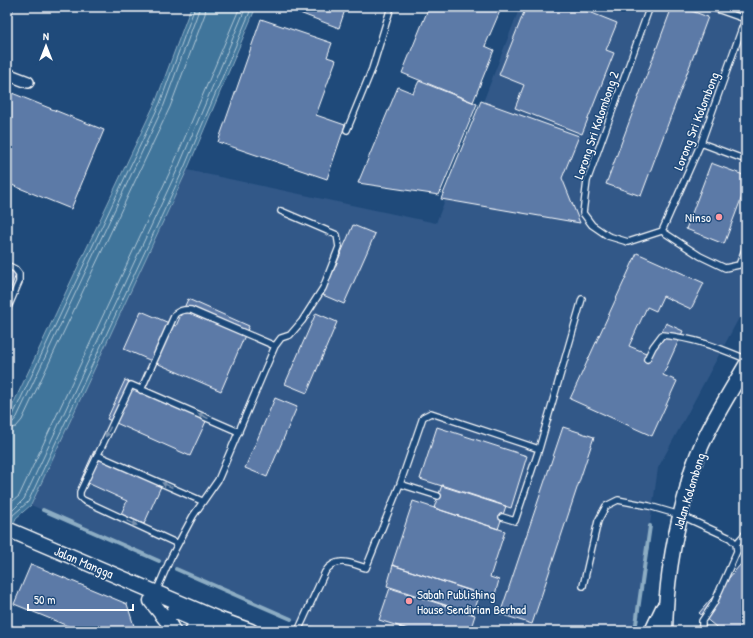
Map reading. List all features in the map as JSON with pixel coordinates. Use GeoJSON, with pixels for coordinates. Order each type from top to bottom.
{"type":"FeatureCollection","features":[{"type":"Feature","properties":{"kind":"street"},"geometry":{"type":"LineString","coordinates":[[7,74],[28,82]]}},
{"type":"Feature","properties":{"kind":"street","name":"Jalan Kolombong"},"geometry":{"type":"LineString","coordinates":[[665,631],[665,604],[670,562],[680,515],[694,464],[714,420],[746,365]]}},
{"type":"Feature","properties":{"kind":"street","name":"Jalan Mangga"},"geometry":{"type":"LineString","coordinates":[[7,529],[38,547],[154,597],[195,621],[221,631]]}},
{"type":"Feature","properties":{"kind":"street","name":"Jalan Mangga"},"geometry":{"type":"LineString","coordinates":[[7,538],[38,547]]}},
{"type":"Feature","properties":{"kind":"street"},"geometry":{"type":"LineString","coordinates":[[154,597],[173,631]]}},
{"type":"Feature","properties":{"kind":"street","name":"Jalan Kolombong"},"geometry":{"type":"LineString","coordinates":[[652,631],[665,604]]}},
{"type":"Feature","properties":{"kind":"street","name":"Jalan Mangga"},"geometry":{"type":"LineString","coordinates":[[195,621],[251,631]]}},
{"type":"Feature","properties":{"kind":"lane"},"geometry":{"type":"LineString","coordinates":[[7,16],[10,7]]}},
{"type":"Feature","properties":{"kind":"lane"},"geometry":{"type":"LineString","coordinates":[[347,130],[372,69],[391,7]]}},
{"type":"Feature","properties":{"kind":"lane","name":"Lorong Sri Kolombong 2"},"geometry":{"type":"LineString","coordinates":[[653,7],[649,9],[587,181],[583,213],[592,225],[608,236],[628,242],[662,231]]}},
{"type":"Feature","properties":{"kind":"lane"},"geometry":{"type":"LineString","coordinates":[[711,7],[745,18]]}},
{"type":"Feature","properties":{"kind":"lane","name":"Lorong Sri Kolombong"},"geometry":{"type":"LineString","coordinates":[[662,231],[701,143],[745,18]]}},
{"type":"Feature","properties":{"kind":"lane"},"geometry":{"type":"LineString","coordinates":[[701,143],[746,160]]}},
{"type":"Feature","properties":{"kind":"lane"},"geometry":{"type":"LineString","coordinates":[[154,597],[171,557],[193,516],[218,480],[275,346],[281,338],[290,335],[302,322],[322,288],[339,247],[338,236],[280,211]]}},
{"type":"Feature","properties":{"kind":"lane"},"geometry":{"type":"LineString","coordinates":[[662,231],[700,256],[726,268],[739,265],[746,247]]}},
{"type":"Feature","properties":{"kind":"lane"},"geometry":{"type":"LineString","coordinates":[[7,265],[19,274],[19,282],[7,310]]}},
{"type":"Feature","properties":{"kind":"lane"},"geometry":{"type":"LineString","coordinates":[[502,517],[515,521],[539,449],[582,299]]}},
{"type":"Feature","properties":{"kind":"lane"},"geometry":{"type":"LineString","coordinates":[[142,390],[175,314],[185,309],[191,310],[275,346]]}},
{"type":"Feature","properties":{"kind":"lane"},"geometry":{"type":"LineString","coordinates":[[647,359],[653,347],[662,335],[682,337],[717,346],[746,360]]}},
{"type":"Feature","properties":{"kind":"lane"},"geometry":{"type":"LineString","coordinates":[[178,544],[83,500],[80,497],[80,492],[131,385],[238,432]]}},
{"type":"Feature","properties":{"kind":"lane"},"geometry":{"type":"LineString","coordinates":[[298,631],[329,566],[337,562],[352,563],[366,568],[400,484],[423,417],[431,413],[539,449]]}},
{"type":"Feature","properties":{"kind":"lane"},"geometry":{"type":"LineString","coordinates":[[97,455],[202,501]]}},
{"type":"Feature","properties":{"kind":"lane"},"geometry":{"type":"LineString","coordinates":[[400,484],[438,496]]}},
{"type":"Feature","properties":{"kind":"lane"},"geometry":{"type":"LineString","coordinates":[[583,586],[598,521],[606,506],[618,500],[649,506],[680,515],[730,538],[736,544],[737,551],[716,596],[702,621],[702,631]]}},
{"type":"Feature","properties":{"kind":"lane"},"geometry":{"type":"LineString","coordinates":[[736,544],[746,534]]}},
{"type":"Feature","properties":{"kind":"shaded area"},"geometry":{"type":"Polygon","coordinates":[[[520,7],[746,7],[746,305],[658,468],[636,624],[633,631],[319,631],[31,505],[187,170],[436,223],[520,7]]]}},
{"type":"Feature","properties":{"kind":"water"},"geometry":{"type":"Polygon","coordinates":[[[191,7],[256,7],[187,170],[31,505],[16,518],[7,539],[7,417],[156,101],[191,7]]]}},
{"type":"Feature","properties":{"kind":"building"},"geometry":{"type":"Polygon","coordinates":[[[284,7],[346,7],[339,28],[284,7]]]}},
{"type":"Feature","properties":{"kind":"building"},"geometry":{"type":"Polygon","coordinates":[[[429,7],[491,7],[500,11],[485,46],[494,50],[473,102],[402,73],[429,7]]]}},
{"type":"Feature","properties":{"kind":"building"},"geometry":{"type":"Polygon","coordinates":[[[526,7],[577,7],[617,23],[606,50],[614,53],[582,134],[515,108],[524,85],[499,75],[526,7]]]}},
{"type":"Feature","properties":{"kind":"building"},"geometry":{"type":"Polygon","coordinates":[[[672,7],[681,7],[708,17],[641,196],[606,184],[672,7]]]}},
{"type":"Feature","properties":{"kind":"building"},"geometry":{"type":"Polygon","coordinates":[[[261,19],[332,43],[327,57],[336,60],[316,115],[345,125],[327,179],[218,142],[261,19]]]}},
{"type":"Feature","properties":{"kind":"building"},"geometry":{"type":"Polygon","coordinates":[[[419,81],[477,104],[439,195],[358,183],[398,87],[413,93],[419,81]]]}},
{"type":"Feature","properties":{"kind":"building"},"geometry":{"type":"Polygon","coordinates":[[[7,91],[104,130],[71,209],[7,183],[7,91]]]}},
{"type":"Feature","properties":{"kind":"building"},"geometry":{"type":"Polygon","coordinates":[[[481,101],[579,136],[562,178],[580,223],[441,199],[481,101]]]}},
{"type":"Feature","properties":{"kind":"building"},"geometry":{"type":"Polygon","coordinates":[[[711,163],[746,176],[746,186],[724,244],[686,229],[711,163]]]}},
{"type":"Feature","properties":{"kind":"building"},"geometry":{"type":"Polygon","coordinates":[[[353,225],[375,234],[344,304],[323,295],[353,225]]]}},
{"type":"Feature","properties":{"kind":"building"},"geometry":{"type":"Polygon","coordinates":[[[637,253],[704,283],[691,309],[663,296],[656,311],[647,307],[629,346],[651,355],[666,323],[683,331],[663,375],[677,381],[652,436],[570,399],[637,253]]]}},
{"type":"Feature","properties":{"kind":"building"},"geometry":{"type":"Polygon","coordinates":[[[7,268],[17,272],[7,298],[7,268]]]}},
{"type":"Feature","properties":{"kind":"building"},"geometry":{"type":"Polygon","coordinates":[[[188,299],[249,326],[221,391],[124,349],[141,311],[176,326],[188,299]]]}},
{"type":"Feature","properties":{"kind":"building"},"geometry":{"type":"Polygon","coordinates":[[[316,313],[337,322],[307,393],[285,384],[316,313]]]}},
{"type":"Feature","properties":{"kind":"building"},"geometry":{"type":"Polygon","coordinates":[[[125,380],[208,417],[190,456],[107,419],[125,380]]]}},
{"type":"Feature","properties":{"kind":"building"},"geometry":{"type":"Polygon","coordinates":[[[275,398],[297,407],[267,477],[245,468],[275,398]]]}},
{"type":"Feature","properties":{"kind":"building"},"geometry":{"type":"Polygon","coordinates":[[[437,427],[527,456],[511,508],[420,479],[437,427]]]}},
{"type":"Feature","properties":{"kind":"building"},"geometry":{"type":"Polygon","coordinates":[[[563,427],[594,437],[532,624],[500,614],[563,427]]]}},
{"type":"Feature","properties":{"kind":"building"},"geometry":{"type":"Polygon","coordinates":[[[94,451],[163,482],[144,524],[121,514],[127,501],[81,480],[94,451]]]}},
{"type":"Feature","properties":{"kind":"building"},"geometry":{"type":"Polygon","coordinates":[[[442,485],[506,506],[498,529],[434,508],[442,485]]]}},
{"type":"Feature","properties":{"kind":"building"},"geometry":{"type":"Polygon","coordinates":[[[413,501],[505,531],[490,577],[499,580],[494,598],[392,565],[413,501]]]}},
{"type":"Feature","properties":{"kind":"building"},"geometry":{"type":"Polygon","coordinates":[[[746,558],[746,631],[721,631],[699,613],[746,558]]]}},
{"type":"Feature","properties":{"kind":"building"},"geometry":{"type":"Polygon","coordinates":[[[31,564],[127,604],[134,626],[131,631],[80,631],[14,604],[31,564]]]}},
{"type":"Feature","properties":{"kind":"building"},"geometry":{"type":"Polygon","coordinates":[[[393,565],[480,594],[473,614],[387,586],[393,565]]]}},
{"type":"Feature","properties":{"kind":"building","name":"Sabah Publishing House Sendirian Berhad"},"geometry":{"type":"Polygon","coordinates":[[[390,588],[475,615],[470,631],[414,631],[379,620],[390,588]]]}},
{"type":"Feature","properties":{"kind":"building"},"geometry":{"type":"Polygon","coordinates":[[[400,627],[414,631],[399,631],[400,627]]]}},
{"type":"Feature","properties":{"kind":"waterway"},"geometry":{"type":"LineString","coordinates":[[43,510],[159,561]]}},
{"type":"Feature","properties":{"kind":"waterway"},"geometry":{"type":"LineString","coordinates":[[633,631],[636,624],[650,526]]}},
{"type":"Feature","properties":{"kind":"waterway"},"geometry":{"type":"LineString","coordinates":[[176,569],[291,619]]}},
{"type":"Feature","properties":{"kind":"waterway"},"geometry":{"type":"LineString","coordinates":[[312,628],[319,631]]}},
{"type":"Feature","properties":{"kind":"place","name":"Ninso"},"geometry":{"type":"Point","coordinates":[719,217]}},
{"type":"Feature","properties":{"kind":"place","name":"Sabah Publishing House Sendirian Berhad"},"geometry":{"type":"Point","coordinates":[409,601]}}]}
